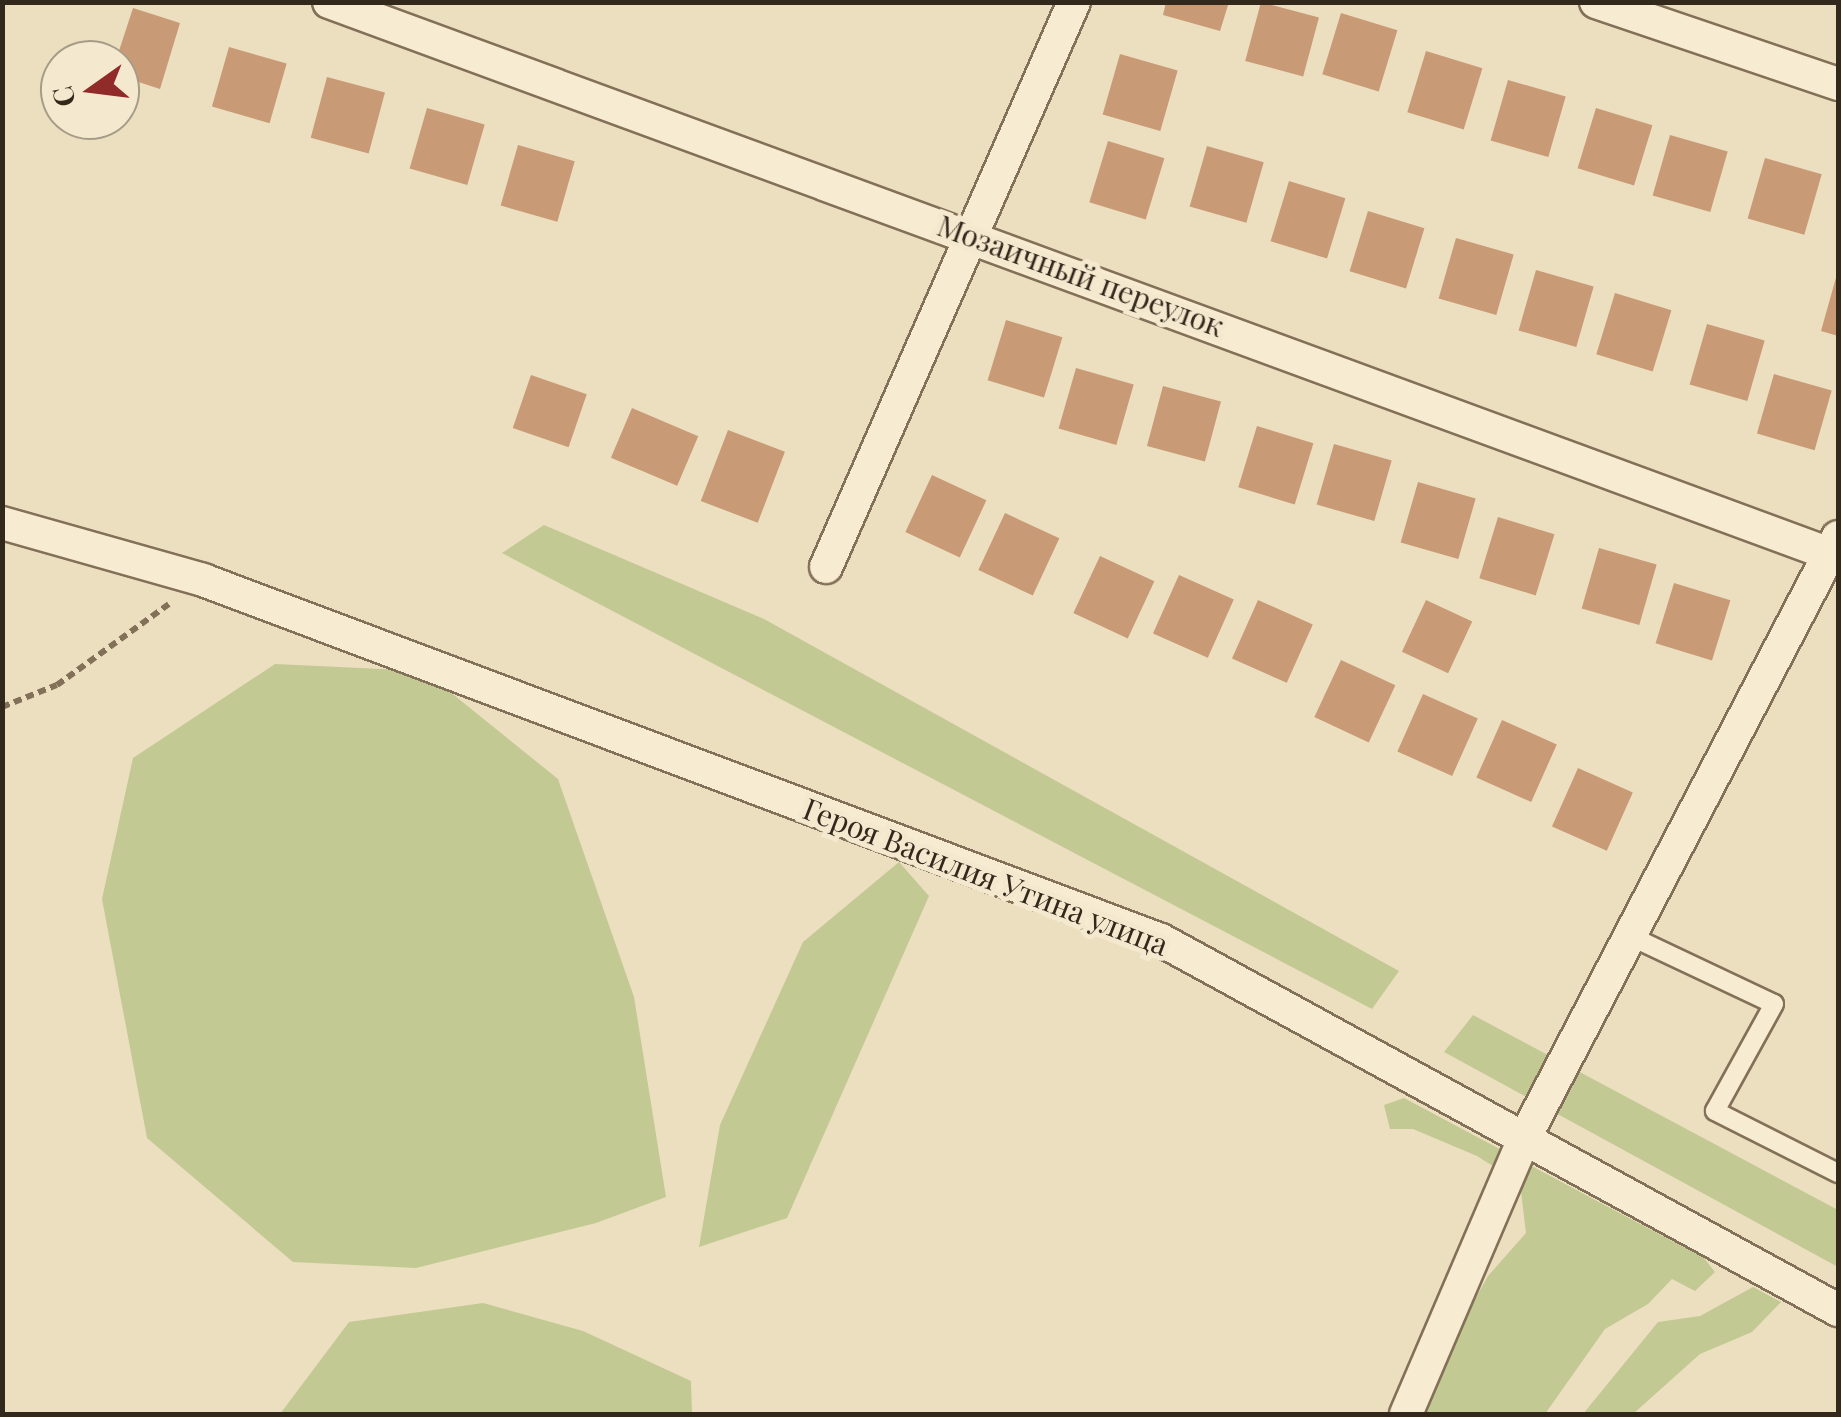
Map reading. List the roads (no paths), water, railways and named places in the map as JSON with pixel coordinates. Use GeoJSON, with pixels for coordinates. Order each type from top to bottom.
{"type":"FeatureCollection","features":[{"type":"Feature","properties":{"kind":"street","name":"Мозаичный переулок"},"geometry":{"type":"LineString","coordinates":[[329,2],[1834,545]]}},
{"type":"Feature","properties":{"kind":"street"},"geometry":{"type":"LineString","coordinates":[[826,568],[1074,2]]}},
{"type":"Feature","properties":{"kind":"street"},"geometry":{"type":"LineString","coordinates":[[1596,2],[1838,84]]}},
{"type":"Feature","properties":{"kind":"street","name":"Героя Василия Утина улица"},"geometry":{"type":"LineString","coordinates":[[2,523],[203,580],[1161,940],[1838,1310]]}},
{"type":"Feature","properties":{"kind":"street"},"geometry":{"type":"LineString","coordinates":[[1406,1414],[1524,1139],[1834,545]]}},
{"type":"Feature","properties":{"kind":"lane"},"geometry":{"type":"LineString","coordinates":[[1630,936],[1774,1004],[1715,1112],[1838,1173]]}}]}
